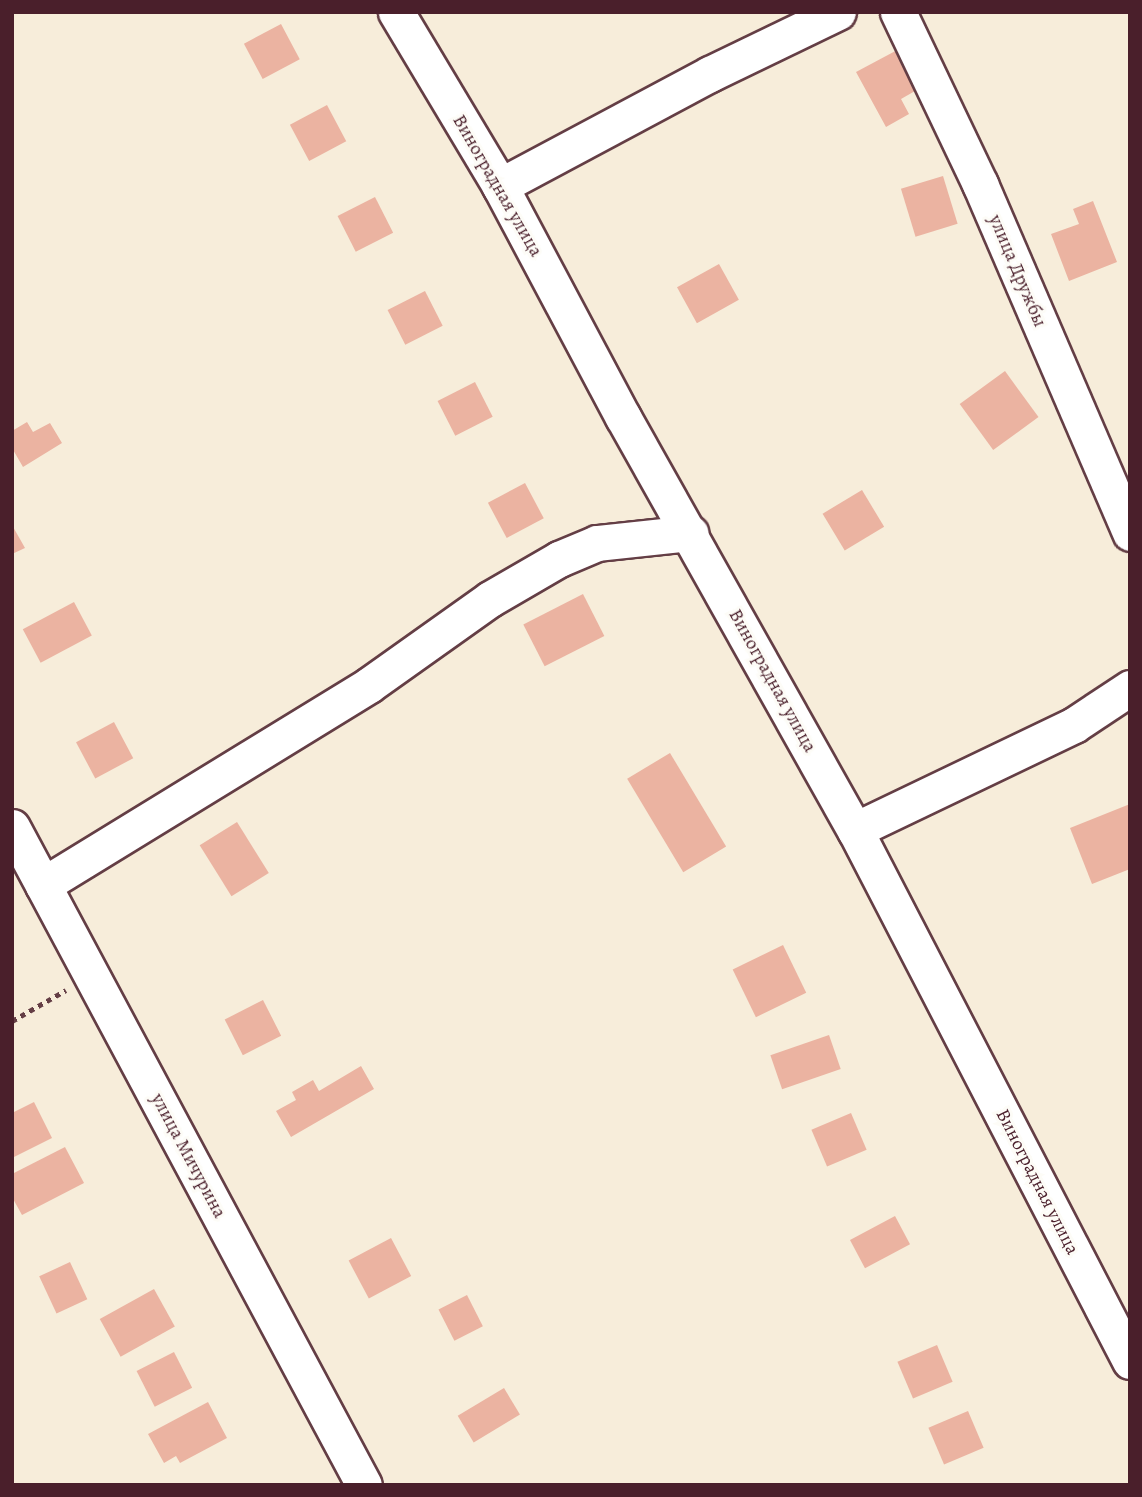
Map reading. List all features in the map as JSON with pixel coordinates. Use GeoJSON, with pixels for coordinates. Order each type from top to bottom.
{"type":"FeatureCollection","features":[{"type":"Feature","properties":{"kind":"street","name":"Виноградная улица"},"geometry":{"type":"LineString","coordinates":[[396,12],[500,186],[623,417],[855,831],[1130,1361]]}},
{"type":"Feature","properties":{"kind":"street"},"geometry":{"type":"LineString","coordinates":[[500,186],[710,74],[838,12]]}},
{"type":"Feature","properties":{"kind":"street","name":"улица Дружбы"},"geometry":{"type":"LineString","coordinates":[[898,12],[980,184],[1130,533]]}},
{"type":"Feature","properties":{"kind":"street"},"geometry":{"type":"LineString","coordinates":[[43,885],[369,685],[490,599],[559,559],[597,543],[690,533]]}},
{"type":"Feature","properties":{"kind":"street"},"geometry":{"type":"LineString","coordinates":[[855,831],[1074,725],[1130,688]]}},
{"type":"Feature","properties":{"kind":"street","name":"улица Мичурина"},"geometry":{"type":"LineString","coordinates":[[12,827],[364,1485]]}},
{"type":"Feature","properties":{"kind":"path"},"geometry":{"type":"LineString","coordinates":[[12,1021],[92,975]]}},
{"type":"Feature","properties":{"kind":"building"},"geometry":{"type":"Polygon","coordinates":[[[281,24],[300,59],[263,79],[244,44],[281,24]]]}},
{"type":"Feature","properties":{"kind":"building"},"geometry":{"type":"Polygon","coordinates":[[[901,48],[922,87],[901,99],[909,114],[886,127],[856,72],[901,48]]]}},
{"type":"Feature","properties":{"kind":"building"},"geometry":{"type":"Polygon","coordinates":[[[327,105],[346,141],[309,161],[290,125],[327,105]]]}},
{"type":"Feature","properties":{"kind":"building"},"geometry":{"type":"Polygon","coordinates":[[[943,176],[958,224],[916,237],[901,189],[943,176]]]}},
{"type":"Feature","properties":{"kind":"building"},"geometry":{"type":"Polygon","coordinates":[[[375,197],[393,233],[356,252],[338,216],[375,197]]]}},
{"type":"Feature","properties":{"kind":"building"},"geometry":{"type":"Polygon","coordinates":[[[1093,201],[1117,262],[1069,281],[1051,234],[1079,224],[1073,209],[1093,201]]]}},
{"type":"Feature","properties":{"kind":"building"},"geometry":{"type":"Polygon","coordinates":[[[719,264],[739,300],[697,323],[677,287],[719,264]]]}},
{"type":"Feature","properties":{"kind":"building"},"geometry":{"type":"Polygon","coordinates":[[[425,291],[443,326],[405,345],[388,310],[425,291]]]}},
{"type":"Feature","properties":{"kind":"building"},"geometry":{"type":"Polygon","coordinates":[[[1005,371],[1039,417],[993,450],[960,404],[1005,371]]]}},
{"type":"Feature","properties":{"kind":"building"},"geometry":{"type":"Polygon","coordinates":[[[475,382],[493,417],[455,436],[438,401],[475,382]]]}},
{"type":"Feature","properties":{"kind":"building"},"geometry":{"type":"Polygon","coordinates":[[[27,422],[33,432],[50,423],[62,443],[23,467],[12,448],[12,431],[27,422]]]}},
{"type":"Feature","properties":{"kind":"building"},"geometry":{"type":"Polygon","coordinates":[[[525,483],[544,518],[507,538],[488,503],[525,483]]]}},
{"type":"Feature","properties":{"kind":"building"},"geometry":{"type":"Polygon","coordinates":[[[862,490],[884,527],[845,551],[823,514],[862,490]]]}},
{"type":"Feature","properties":{"kind":"building"},"geometry":{"type":"Polygon","coordinates":[[[12,525],[25,548],[12,554],[12,525]]]}},
{"type":"Feature","properties":{"kind":"building"},"geometry":{"type":"Polygon","coordinates":[[[583,594],[604,636],[545,666],[523,624],[583,594]]]}},
{"type":"Feature","properties":{"kind":"building"},"geometry":{"type":"Polygon","coordinates":[[[74,602],[92,636],[41,663],[23,629],[74,602]]]}},
{"type":"Feature","properties":{"kind":"building"},"geometry":{"type":"Polygon","coordinates":[[[114,722],[133,758],[95,778],[76,742],[114,722]]]}},
{"type":"Feature","properties":{"kind":"building"},"geometry":{"type":"Polygon","coordinates":[[[670,753],[726,846],[683,872],[627,779],[670,753]]]}},
{"type":"Feature","properties":{"kind":"building"},"geometry":{"type":"Polygon","coordinates":[[[1130,804],[1130,869],[1092,884],[1070,828],[1130,804]]]}},
{"type":"Feature","properties":{"kind":"building"},"geometry":{"type":"Polygon","coordinates":[[[237,822],[269,873],[231,896],[200,845],[237,822]]]}},
{"type":"Feature","properties":{"kind":"building"},"geometry":{"type":"Polygon","coordinates":[[[783,945],[806,993],[756,1017],[733,970],[783,945]]]}},
{"type":"Feature","properties":{"kind":"building"},"geometry":{"type":"Polygon","coordinates":[[[263,1000],[281,1036],[243,1055],[225,1020],[263,1000]]]}},
{"type":"Feature","properties":{"kind":"building"},"geometry":{"type":"Polygon","coordinates":[[[829,1035],[841,1069],[782,1089],[770,1055],[829,1035]]]}},
{"type":"Feature","properties":{"kind":"building"},"geometry":{"type":"Polygon","coordinates":[[[361,1066],[374,1089],[291,1137],[276,1111],[296,1100],[292,1092],[313,1080],[319,1091],[361,1066]]]}},
{"type":"Feature","properties":{"kind":"building"},"geometry":{"type":"Polygon","coordinates":[[[34,1102],[52,1138],[14,1157],[12,1113],[34,1102]]]}},
{"type":"Feature","properties":{"kind":"building"},"geometry":{"type":"Polygon","coordinates":[[[851,1113],[867,1150],[827,1167],[811,1130],[851,1113]]]}},
{"type":"Feature","properties":{"kind":"building"},"geometry":{"type":"Polygon","coordinates":[[[65,1147],[84,1183],[22,1215],[12,1197],[12,1174],[65,1147]]]}},
{"type":"Feature","properties":{"kind":"building"},"geometry":{"type":"Polygon","coordinates":[[[895,1216],[910,1244],[865,1268],[850,1240],[895,1216]]]}},
{"type":"Feature","properties":{"kind":"building"},"geometry":{"type":"Polygon","coordinates":[[[391,1238],[411,1276],[369,1299],[349,1261],[391,1238]]]}},
{"type":"Feature","properties":{"kind":"building"},"geometry":{"type":"Polygon","coordinates":[[[70,1262],[87,1299],[57,1314],[39,1276],[70,1262]]]}},
{"type":"Feature","properties":{"kind":"building"},"geometry":{"type":"Polygon","coordinates":[[[154,1289],[175,1327],[121,1357],[100,1319],[154,1289]]]}},
{"type":"Feature","properties":{"kind":"building"},"geometry":{"type":"Polygon","coordinates":[[[467,1295],[483,1326],[454,1341],[438,1310],[467,1295]]]}},
{"type":"Feature","properties":{"kind":"building"},"geometry":{"type":"Polygon","coordinates":[[[937,1345],[953,1382],[913,1399],[897,1362],[937,1345]]]}},
{"type":"Feature","properties":{"kind":"building"},"geometry":{"type":"Polygon","coordinates":[[[174,1352],[192,1388],[155,1407],[137,1371],[174,1352]]]}},
{"type":"Feature","properties":{"kind":"building"},"geometry":{"type":"Polygon","coordinates":[[[504,1388],[520,1415],[474,1442],[458,1416],[504,1388]]]}},
{"type":"Feature","properties":{"kind":"building"},"geometry":{"type":"Polygon","coordinates":[[[208,1402],[227,1438],[180,1463],[176,1456],[164,1463],[148,1434],[208,1402]]]}},
{"type":"Feature","properties":{"kind":"building"},"geometry":{"type":"Polygon","coordinates":[[[968,1411],[984,1448],[944,1465],[928,1428],[968,1411]]]}}]}
